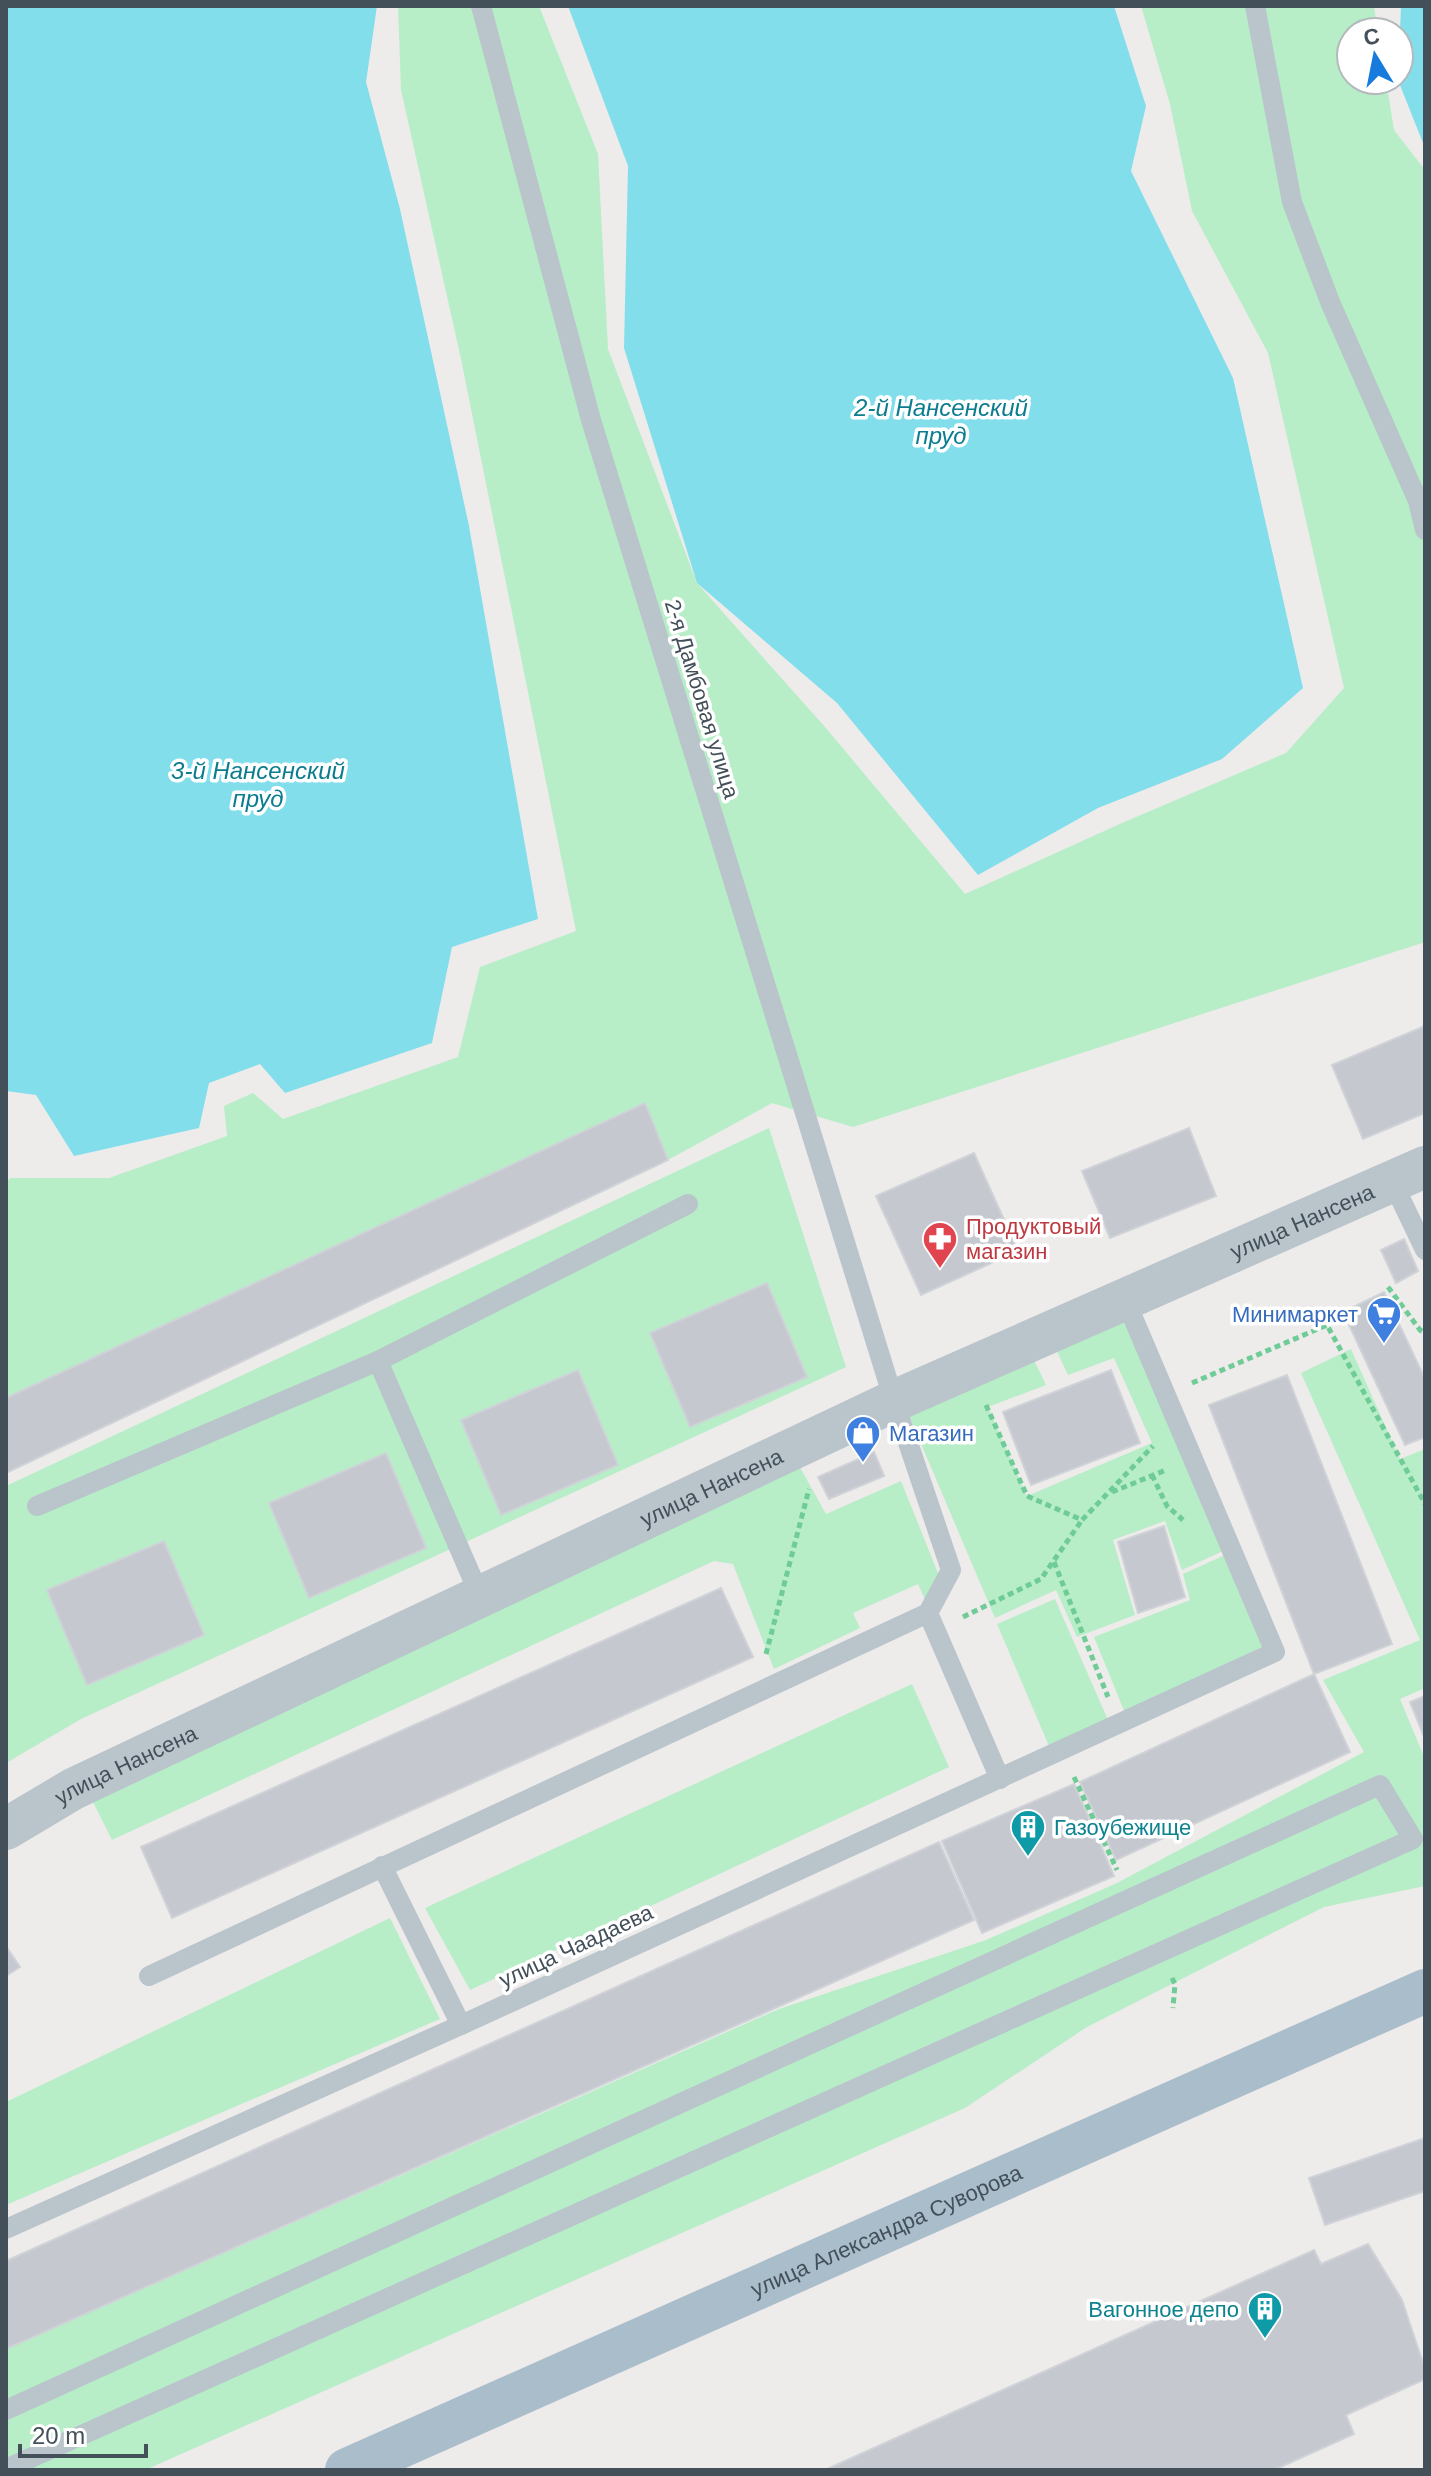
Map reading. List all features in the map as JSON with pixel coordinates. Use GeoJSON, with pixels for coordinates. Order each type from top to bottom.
{"type":"FeatureCollection","features":[{"type":"Feature","properties":{"kind":"main road","name":"улица Александра Суворова"},"geometry":{"type":"LineString","coordinates":[[347,2470],[1425,1991]]}},
{"type":"Feature","properties":{"kind":"street","name":"улица Нансена"},"geometry":{"type":"LineString","coordinates":[[6,1829],[73,1789],[823,1434],[1408,1174]]}},
{"type":"Feature","properties":{"kind":"lane","name":"2-я Дамбовая улица"},"geometry":{"type":"LineString","coordinates":[[481,6],[591,420],[894,1401]]}},
{"type":"Feature","properties":{"kind":"lane"},"geometry":{"type":"LineString","coordinates":[[1255,6],[1292,202],[1330,302],[1418,501],[1425,530]]}},
{"type":"Feature","properties":{"kind":"lane"},"geometry":{"type":"LineString","coordinates":[[1408,1174],[1425,1250]]}},
{"type":"Feature","properties":{"kind":"lane"},"geometry":{"type":"LineString","coordinates":[[37,1506],[378,1361],[688,1204]]}},
{"type":"Feature","properties":{"kind":"lane"},"geometry":{"type":"LineString","coordinates":[[1125,1299],[1193,1459]]}},
{"type":"Feature","properties":{"kind":"lane"},"geometry":{"type":"LineString","coordinates":[[378,1361],[480,1596]]}},
{"type":"Feature","properties":{"kind":"lane"},"geometry":{"type":"LineString","coordinates":[[894,1401],[951,1570],[931,1622],[1000,1779]]}},
{"type":"Feature","properties":{"kind":"lane","name":"улица Чаадаева"},"geometry":{"type":"LineString","coordinates":[[6,2229],[461,2025],[1275,1652],[1193,1459]]}},
{"type":"Feature","properties":{"kind":"lane"},"geometry":{"type":"LineString","coordinates":[[149,1976],[756,1691],[931,1622]]}},
{"type":"Feature","properties":{"kind":"lane"},"geometry":{"type":"LineString","coordinates":[[6,2410],[1380,1785],[1413,1839],[6,2469]]}},
{"type":"Feature","properties":{"kind":"lane"},"geometry":{"type":"LineString","coordinates":[[382,1866],[461,2025]]}},
{"type":"Feature","properties":{"kind":"path"},"geometry":{"type":"LineString","coordinates":[[1388,1287],[1425,1333]]}},
{"type":"Feature","properties":{"kind":"path"},"geometry":{"type":"LineString","coordinates":[[1165,1394],[1327,1325],[1425,1504]]}},
{"type":"Feature","properties":{"kind":"path"},"geometry":{"type":"LineString","coordinates":[[970,1368],[1027,1496],[1082,1520]]}},
{"type":"Feature","properties":{"kind":"path"},"geometry":{"type":"LineString","coordinates":[[931,1622],[1041,1579],[1082,1520],[1177,1421]]}},
{"type":"Feature","properties":{"kind":"path"},"geometry":{"type":"LineString","coordinates":[[756,1691],[823,1434]]}},
{"type":"Feature","properties":{"kind":"path"},"geometry":{"type":"LineString","coordinates":[[1108,1493],[1193,1459]]}},
{"type":"Feature","properties":{"kind":"path"},"geometry":{"type":"LineString","coordinates":[[1054,1561],[1119,1724]]}},
{"type":"Feature","properties":{"kind":"green space"},"geometry":{"type":"Polygon","coordinates":[[[398,6],[539,6],[598,154],[608,349],[697,583],[825,727],[965,894],[1286,753],[1344,688],[1268,353],[1192,211],[1170,104],[1141,6],[1374,6],[1376,16],[1335,16],[1335,96],[1389,96],[1394,130],[1425,170],[1425,942],[853,1127],[772,1103],[668,1160],[645,1103],[6,1398],[6,1182],[11,1178],[109,1178],[227,1136],[224,1106],[253,1093],[283,1119],[458,1057],[480,967],[576,931],[461,359],[401,90],[398,6]]]}},
{"type":"Feature","properties":{"kind":"green space"},"geometry":{"type":"Polygon","coordinates":[[[769,1128],[846,1367],[81,1719],[6,1763],[6,1486],[769,1128]]]}},
{"type":"Feature","properties":{"kind":"green space"},"geometry":{"type":"Polygon","coordinates":[[[1123,1309],[1225,1550],[1182,1570],[1165,1521],[1113,1540],[1135,1615],[1077,1637],[1056,1590],[995,1618],[905,1406],[1030,1352],[1046,1385],[988,1407],[1027,1496],[1152,1443],[1114,1358],[1068,1375],[1053,1343],[1123,1309]]]}},
{"type":"Feature","properties":{"kind":"green space"},"geometry":{"type":"Polygon","coordinates":[[[1351,1349],[1400,1459],[1425,1449],[1425,1688],[1400,1699],[1425,1759],[1425,1886],[1324,1907],[1087,2027],[965,2108],[145,2470],[6,2470],[6,2349],[779,2009],[986,1940],[1115,1884],[1364,1752],[1323,1680],[1420,1640],[1301,1373],[1351,1349]]]}},
{"type":"Feature","properties":{"kind":"green space"},"geometry":{"type":"Polygon","coordinates":[[[797,1462],[826,1514],[901,1481],[946,1593],[926,1602],[918,1584],[853,1613],[860,1628],[774,1669],[733,1564],[714,1561],[112,1840],[90,1796],[797,1462]]]}},
{"type":"Feature","properties":{"kind":"green space"},"geometry":{"type":"Polygon","coordinates":[[[1227,1554],[1264,1646],[1125,1713],[1094,1637],[1190,1600],[1183,1574],[1227,1554]]]}},
{"type":"Feature","properties":{"kind":"green space"},"geometry":{"type":"Polygon","coordinates":[[[1055,1599],[1108,1720],[1049,1746],[997,1624],[1055,1599]]]}},
{"type":"Feature","properties":{"kind":"green space"},"geometry":{"type":"Polygon","coordinates":[[[912,1684],[949,1767],[470,1990],[425,1908],[912,1684]]]}},
{"type":"Feature","properties":{"kind":"green space"},"geometry":{"type":"Polygon","coordinates":[[[390,1918],[440,2019],[6,2205],[6,2102],[390,1918]]]}},
{"type":"Feature","properties":{"kind":"water","name":"3-й Нансенский пруд"},"geometry":{"type":"Polygon","coordinates":[[[6,6],[377,6],[366,82],[400,209],[469,526],[538,919],[452,947],[432,1043],[285,1093],[260,1064],[209,1083],[199,1128],[74,1156],[36,1095],[6,1091],[6,6]]]}},
{"type":"Feature","properties":{"kind":"water","name":"2-й Нансенский пруд"},"geometry":{"type":"Polygon","coordinates":[[[568,6],[1114,6],[1146,106],[1131,171],[1233,378],[1303,688],[1222,759],[1098,808],[978,875],[837,703],[697,583],[624,348],[628,166],[568,6]]]}},
{"type":"Feature","properties":{"kind":"water"},"geometry":{"type":"Polygon","coordinates":[[[1401,6],[1425,6],[1425,148],[1404,96],[1415,96],[1415,16],[1401,16],[1401,6]]]}},
{"type":"Feature","properties":{"kind":"building"},"geometry":{"type":"Polygon","coordinates":[[[1425,1026],[1425,1113],[1363,1139],[1332,1065],[1425,1026]]]}},
{"type":"Feature","properties":{"kind":"building"},"geometry":{"type":"Polygon","coordinates":[[[645,1103],[668,1160],[6,1473],[6,1398],[645,1103]]]}},
{"type":"Feature","properties":{"kind":"building"},"geometry":{"type":"Polygon","coordinates":[[[1189,1128],[1216,1196],[1110,1238],[1082,1171],[1189,1128]]]}},
{"type":"Feature","properties":{"kind":"building","name":"Продуктовый магазин"},"geometry":{"type":"Polygon","coordinates":[[[974,1153],[1018,1251],[921,1295],[876,1196],[974,1153]]]}},
{"type":"Feature","properties":{"kind":"building"},"geometry":{"type":"Polygon","coordinates":[[[1404,1239],[1418,1271],[1396,1283],[1381,1250],[1404,1239]]]}},
{"type":"Feature","properties":{"kind":"building"},"geometry":{"type":"Polygon","coordinates":[[[767,1283],[807,1377],[690,1427],[650,1333],[767,1283]]]}},
{"type":"Feature","properties":{"kind":"building","name":"Минимаркет"},"geometry":{"type":"Polygon","coordinates":[[[1384,1292],[1425,1379],[1425,1437],[1405,1445],[1343,1312],[1384,1292]]]}},
{"type":"Feature","properties":{"kind":"building"},"geometry":{"type":"Polygon","coordinates":[[[578,1370],[618,1465],[501,1515],[461,1420],[578,1370]]]}},
{"type":"Feature","properties":{"kind":"building"},"geometry":{"type":"Polygon","coordinates":[[[1111,1370],[1140,1443],[1031,1485],[1003,1412],[1111,1370]]]}},
{"type":"Feature","properties":{"kind":"building"},"geometry":{"type":"Polygon","coordinates":[[[1287,1375],[1392,1644],[1314,1674],[1209,1405],[1287,1375]]]}},
{"type":"Feature","properties":{"kind":"building","name":"Магазин"},"geometry":{"type":"Polygon","coordinates":[[[874,1452],[884,1476],[829,1499],[818,1477],[874,1452]]]}},
{"type":"Feature","properties":{"kind":"building"},"geometry":{"type":"Polygon","coordinates":[[[386,1453],[426,1548],[309,1598],[269,1503],[386,1453]]]}},
{"type":"Feature","properties":{"kind":"building"},"geometry":{"type":"Polygon","coordinates":[[[1164,1526],[1185,1597],[1138,1613],[1118,1542],[1164,1526]]]}},
{"type":"Feature","properties":{"kind":"building"},"geometry":{"type":"Polygon","coordinates":[[[164,1541],[204,1635],[87,1685],[47,1590],[164,1541]]]}},
{"type":"Feature","properties":{"kind":"building"},"geometry":{"type":"Polygon","coordinates":[[[721,1588],[753,1657],[172,1918],[141,1847],[721,1588]]]}},
{"type":"Feature","properties":{"kind":"building"},"geometry":{"type":"Polygon","coordinates":[[[1314,1674],[1350,1752],[1116,1860],[1080,1782],[1314,1674]]]}},
{"type":"Feature","properties":{"kind":"building"},"geometry":{"type":"Polygon","coordinates":[[[1425,1696],[1425,1739],[1410,1702],[1425,1696]]]}},
{"type":"Feature","properties":{"kind":"building","name":"Газоубежище"},"geometry":{"type":"Polygon","coordinates":[[[1074,1784],[1114,1876],[982,1933],[942,1841],[1074,1784]]]}},
{"type":"Feature","properties":{"kind":"building"},"geometry":{"type":"Polygon","coordinates":[[[939,1842],[974,1920],[6,2349],[6,2261],[939,1842]]]}},
{"type":"Feature","properties":{"kind":"building"},"geometry":{"type":"Polygon","coordinates":[[[6,1946],[20,1967],[6,1976],[6,1946]]]}},
{"type":"Feature","properties":{"kind":"building"},"geometry":{"type":"Polygon","coordinates":[[[1425,2138],[1425,2191],[1325,2225],[1309,2178],[1425,2138]]]}},
{"type":"Feature","properties":{"kind":"building","name":"Вагонное депо"},"geometry":{"type":"Polygon","coordinates":[[[1368,2244],[1402,2300],[1425,2369],[1425,2379],[1346,2415],[1354,2434],[1274,2470],[825,2470],[1314,2250],[1321,2264],[1368,2244]]]}},
{"type":"Feature","properties":{"kind":"place","name":"Продуктовый магазин"},"geometry":{"type":"Point","coordinates":[940,1270]}},
{"type":"Feature","properties":{"kind":"place","name":"Минимаркет"},"geometry":{"type":"Point","coordinates":[1384,1345]}},
{"type":"Feature","properties":{"kind":"place","name":"Магазин"},"geometry":{"type":"Point","coordinates":[863,1464]}},
{"type":"Feature","properties":{"kind":"place","name":"Газоубежище"},"geometry":{"type":"Point","coordinates":[1028,1858]}},
{"type":"Feature","properties":{"kind":"place","name":"Вагонное депо"},"geometry":{"type":"Point","coordinates":[1265,2340]}}]}
